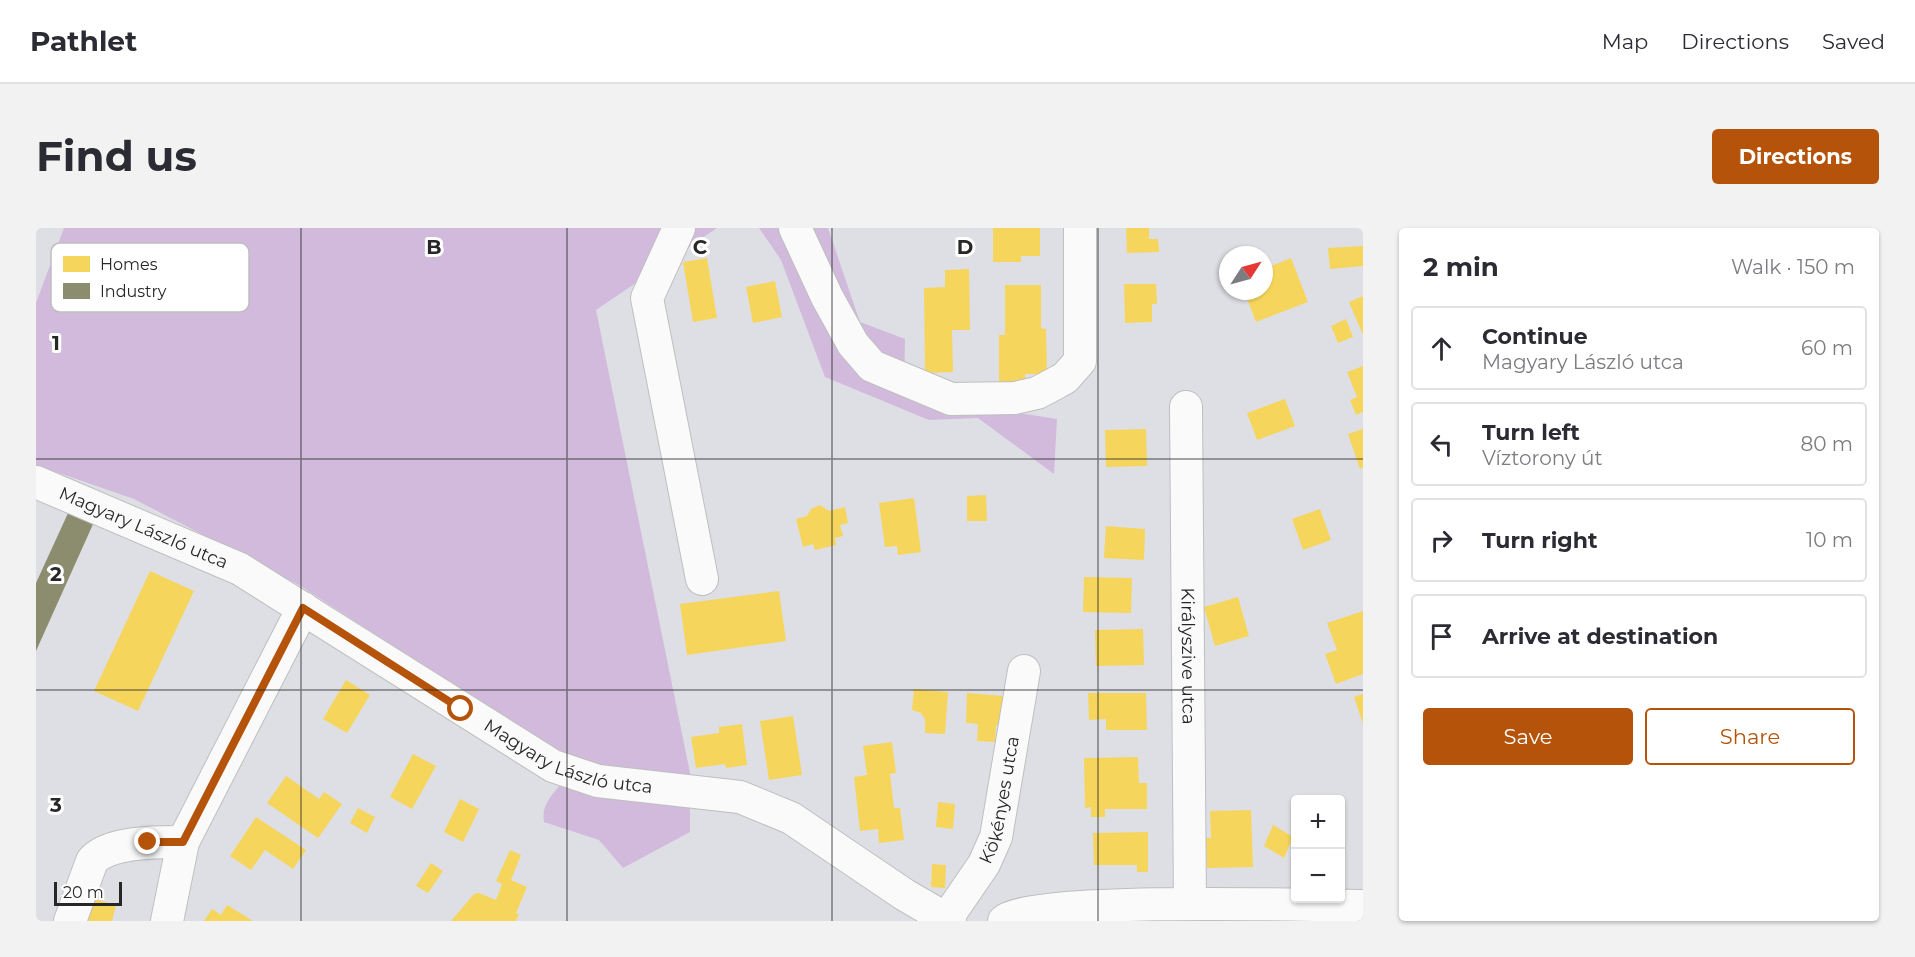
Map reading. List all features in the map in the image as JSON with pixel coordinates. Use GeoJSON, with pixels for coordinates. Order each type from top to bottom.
{"type":"FeatureCollection","features":[{"type":"Feature","properties":{"kind":"street"},"geometry":{"type":"LineString","coordinates":[[680,228],[647,298],[702,579]]}},
{"type":"Feature","properties":{"kind":"street"},"geometry":{"type":"LineString","coordinates":[[795,228],[827,297],[848,335],[872,366],[951,399],[1014,398],[1037,393],[1075,369],[1080,361],[1080,228]]}},
{"type":"Feature","properties":{"kind":"street","name":"Királyszive utca"},"geometry":{"type":"LineString","coordinates":[[1186,407],[1190,904]]}},
{"type":"Feature","properties":{"kind":"street","name":"Magyary László utca"},"geometry":{"type":"LineString","coordinates":[[36,482],[240,569],[553,766],[598,782],[740,797],[791,818],[905,895],[948,920]]}},
{"type":"Feature","properties":{"kind":"street"},"geometry":{"type":"LineString","coordinates":[[167,921],[183,842],[303,608]]}},
{"type":"Feature","properties":{"kind":"street","name":"Kökényes utca"},"geometry":{"type":"LineString","coordinates":[[948,920],[984,864],[996,837],[1023,671]]}},
{"type":"Feature","properties":{"kind":"street"},"geometry":{"type":"LineString","coordinates":[[70,921],[92,861],[98,854],[148,842],[183,842]]}},
{"type":"Feature","properties":{"kind":"street"},"geometry":{"type":"LineString","coordinates":[[1004,921],[1020,913],[1050,909],[1190,904],[1363,906]]}},
{"type":"Feature","properties":{"kind":"shaded area"},"geometry":{"type":"Polygon","coordinates":[[[64,228],[717,228],[596,310],[690,773],[690,832],[623,868],[599,840],[544,822],[544,813],[550,797],[581,762],[545,744],[299,585],[134,499],[36,465],[36,303],[51,263],[51,312],[249,312],[249,243],[58,243],[64,228]]]}},
{"type":"Feature","properties":{"kind":"shaded area"},"geometry":{"type":"Polygon","coordinates":[[[759,228],[828,228],[860,322],[905,339],[904,389],[1057,419],[1054,474],[978,418],[929,420],[825,377],[781,260],[759,228]]]}},
{"type":"Feature","properties":{"kind":"building: Homes"},"geometry":{"type":"Polygon","coordinates":[[[993,228],[1040,228],[1040,256],[1021,256],[1021,262],[993,262],[993,228]]]}},
{"type":"Feature","properties":{"kind":"building: Homes"},"geometry":{"type":"Polygon","coordinates":[[[1126,228],[1149,228],[1149,239],[1158,239],[1159,252],[1127,253],[1126,228]]]}},
{"type":"Feature","properties":{"kind":"building: Homes"},"geometry":{"type":"Polygon","coordinates":[[[1363,246],[1363,266],[1330,269],[1328,248],[1363,246]]]}},
{"type":"Feature","properties":{"kind":"building: Homes"},"geometry":{"type":"Polygon","coordinates":[[[707,258],[717,318],[693,322],[683,262],[707,258]]]}},
{"type":"Feature","properties":{"kind":"building: Homes"},"geometry":{"type":"Polygon","coordinates":[[[1291,258],[1308,302],[1256,322],[1247,300],[1273,300],[1273,265],[1291,258]]]}},
{"type":"Feature","properties":{"kind":"building: Homes"},"geometry":{"type":"Polygon","coordinates":[[[969,269],[970,330],[952,330],[953,372],[925,373],[924,288],[945,287],[945,270],[969,269]]]}},
{"type":"Feature","properties":{"kind":"building: Homes"},"geometry":{"type":"Polygon","coordinates":[[[775,281],[782,317],[753,323],[746,287],[775,281]]]}},
{"type":"Feature","properties":{"kind":"building: Homes"},"geometry":{"type":"Polygon","coordinates":[[[1124,284],[1156,284],[1157,304],[1152,304],[1152,322],[1125,323],[1124,284]]]}},
{"type":"Feature","properties":{"kind":"building: Homes"},"geometry":{"type":"Polygon","coordinates":[[[1005,285],[1041,285],[1041,328],[1046,329],[1047,374],[1025,374],[1026,385],[999,385],[999,335],[1005,335],[1005,285]]]}},
{"type":"Feature","properties":{"kind":"building: Homes"},"geometry":{"type":"Polygon","coordinates":[[[1363,296],[1363,335],[1349,302],[1363,296]]]}},
{"type":"Feature","properties":{"kind":"building: Homes"},"geometry":{"type":"Polygon","coordinates":[[[1346,319],[1353,337],[1338,343],[1331,326],[1346,319]]]}},
{"type":"Feature","properties":{"kind":"building: Homes"},"geometry":{"type":"Polygon","coordinates":[[[1363,366],[1363,412],[1356,415],[1350,400],[1357,397],[1347,372],[1363,366]]]}},
{"type":"Feature","properties":{"kind":"building: Homes"},"geometry":{"type":"Polygon","coordinates":[[[1285,399],[1295,426],[1257,440],[1247,413],[1285,399]]]}},
{"type":"Feature","properties":{"kind":"building: Homes"},"geometry":{"type":"Polygon","coordinates":[[[1146,429],[1147,466],[1106,467],[1105,430],[1146,429]]]}},
{"type":"Feature","properties":{"kind":"building: Homes"},"geometry":{"type":"Polygon","coordinates":[[[1363,429],[1363,467],[1360,469],[1348,434],[1363,429]]]}},
{"type":"Feature","properties":{"kind":"building: Homes"},"geometry":{"type":"Polygon","coordinates":[[[986,495],[987,521],[967,521],[967,496],[986,495]]]}},
{"type":"Feature","properties":{"kind":"building: Homes"},"geometry":{"type":"Polygon","coordinates":[[[914,498],[921,552],[898,555],[897,546],[885,547],[879,503],[914,498]]]}},
{"type":"Feature","properties":{"kind":"building: Homes"},"geometry":{"type":"Polygon","coordinates":[[[820,505],[829,511],[845,507],[848,523],[840,525],[843,536],[835,538],[836,545],[815,550],[813,544],[803,547],[796,519],[807,516],[811,509],[820,505]]]}},
{"type":"Feature","properties":{"kind":"building: Homes"},"geometry":{"type":"Polygon","coordinates":[[[1320,509],[1331,540],[1303,550],[1292,519],[1320,509]]]}},
{"type":"Feature","properties":{"kind":"building: Homes"},"geometry":{"type":"Polygon","coordinates":[[[1106,526],[1145,529],[1144,560],[1104,558],[1106,526]]]}},
{"type":"Feature","properties":{"kind":"building: Homes"},"geometry":{"type":"Polygon","coordinates":[[[150,571],[194,591],[138,711],[94,691],[150,571]]]}},
{"type":"Feature","properties":{"kind":"building: Homes"},"geometry":{"type":"Polygon","coordinates":[[[1084,577],[1132,578],[1131,613],[1083,612],[1084,577]]]}},
{"type":"Feature","properties":{"kind":"building: Homes"},"geometry":{"type":"Polygon","coordinates":[[[779,591],[786,641],[687,655],[680,604],[779,591]]]}},
{"type":"Feature","properties":{"kind":"building: Homes"},"geometry":{"type":"Polygon","coordinates":[[[1238,597],[1249,636],[1215,646],[1204,607],[1238,597]]]}},
{"type":"Feature","properties":{"kind":"building: Homes"},"geometry":{"type":"Polygon","coordinates":[[[1363,611],[1363,674],[1336,684],[1325,654],[1337,650],[1327,623],[1363,611]]]}},
{"type":"Feature","properties":{"kind":"building: Homes"},"geometry":{"type":"Polygon","coordinates":[[[1143,629],[1144,665],[1096,666],[1095,630],[1143,629]]]}},
{"type":"Feature","properties":{"kind":"building: Homes"},"geometry":{"type":"Polygon","coordinates":[[[346,680],[370,695],[347,733],[323,719],[346,680]]]}},
{"type":"Feature","properties":{"kind":"building: Homes"},"geometry":{"type":"Polygon","coordinates":[[[914,689],[948,692],[945,734],[925,733],[925,719],[921,713],[912,710],[914,689]]]}},
{"type":"Feature","properties":{"kind":"building: Homes"},"geometry":{"type":"Polygon","coordinates":[[[967,693],[1003,696],[1001,725],[996,725],[995,742],[977,741],[978,724],[966,723],[967,693]]]}},
{"type":"Feature","properties":{"kind":"building: Homes"},"geometry":{"type":"Polygon","coordinates":[[[1088,693],[1146,693],[1147,730],[1106,730],[1106,719],[1089,720],[1088,693]]]}},
{"type":"Feature","properties":{"kind":"building: Homes"},"geometry":{"type":"Polygon","coordinates":[[[1363,694],[1363,724],[1354,697],[1363,694]]]}},
{"type":"Feature","properties":{"kind":"building: Homes"},"geometry":{"type":"Polygon","coordinates":[[[793,716],[802,775],[769,780],[760,721],[793,716]]]}},
{"type":"Feature","properties":{"kind":"building: Homes"},"geometry":{"type":"Polygon","coordinates":[[[742,724],[747,765],[726,768],[725,764],[696,768],[691,737],[719,733],[719,727],[742,724]]]}},
{"type":"Feature","properties":{"kind":"building: Homes"},"geometry":{"type":"Polygon","coordinates":[[[892,742],[896,773],[890,774],[894,808],[900,808],[904,840],[879,843],[878,829],[860,831],[854,777],[867,775],[863,746],[892,742]]]}},
{"type":"Feature","properties":{"kind":"building: Homes"},"geometry":{"type":"Polygon","coordinates":[[[413,754],[436,766],[412,809],[390,797],[413,754]]]}},
{"type":"Feature","properties":{"kind":"building: Homes"},"geometry":{"type":"Polygon","coordinates":[[[1138,757],[1139,783],[1147,783],[1147,809],[1105,809],[1105,817],[1091,817],[1091,807],[1085,808],[1084,758],[1138,757]]]}},
{"type":"Feature","properties":{"kind":"building: Homes"},"geometry":{"type":"Polygon","coordinates":[[[286,776],[319,799],[324,792],[342,804],[318,838],[267,803],[286,776]]]}},
{"type":"Feature","properties":{"kind":"building: Homes"},"geometry":{"type":"Polygon","coordinates":[[[460,799],[479,809],[463,842],[444,832],[460,799]]]}},
{"type":"Feature","properties":{"kind":"building: Homes"},"geometry":{"type":"Polygon","coordinates":[[[938,802],[955,804],[953,829],[936,827],[938,802]]]}},
{"type":"Feature","properties":{"kind":"building: Homes"},"geometry":{"type":"Polygon","coordinates":[[[358,808],[375,817],[367,833],[350,823],[358,808]]]}},
{"type":"Feature","properties":{"kind":"building: Homes"},"geometry":{"type":"Polygon","coordinates":[[[1251,810],[1253,867],[1207,868],[1206,838],[1211,838],[1210,811],[1251,810]]]}},
{"type":"Feature","properties":{"kind":"building: Homes"},"geometry":{"type":"Polygon","coordinates":[[[256,817],[306,850],[293,869],[265,850],[251,870],[230,856],[256,817]]]}},
{"type":"Feature","properties":{"kind":"building: Homes"},"geometry":{"type":"Polygon","coordinates":[[[1273,825],[1291,836],[1284,858],[1264,846],[1273,825]]]}},
{"type":"Feature","properties":{"kind":"building: Homes"},"geometry":{"type":"Polygon","coordinates":[[[1148,832],[1148,872],[1137,872],[1137,865],[1094,865],[1093,833],[1148,832]]]}},
{"type":"Feature","properties":{"kind":"building: Homes"},"geometry":{"type":"Polygon","coordinates":[[[510,850],[521,855],[511,880],[527,887],[516,913],[519,914],[516,921],[451,921],[474,894],[479,893],[496,900],[502,884],[496,881],[510,850]]]}},
{"type":"Feature","properties":{"kind":"building: Homes"},"geometry":{"type":"Polygon","coordinates":[[[431,863],[443,871],[428,893],[416,886],[431,863]]]}},
{"type":"Feature","properties":{"kind":"building: Homes"},"geometry":{"type":"Polygon","coordinates":[[[932,864],[946,865],[945,888],[931,887],[932,864]]]}},
{"type":"Feature","properties":{"kind":"building: Homes"},"geometry":{"type":"Polygon","coordinates":[[[95,899],[116,905],[112,921],[88,921],[95,899]]]}},
{"type":"Feature","properties":{"kind":"building: Homes"},"geometry":{"type":"Polygon","coordinates":[[[227,905],[253,921],[204,921],[212,909],[221,915],[227,905]]]}},
{"type":"Feature","properties":{"kind":"building: Industry"},"geometry":{"type":"Polygon","coordinates":[[[69,511],[94,522],[36,651],[36,583],[69,511]]]}},
{"type":"Feature","properties":{"kind":"route"},"geometry":{"type":"LineString","coordinates":[[148,842],[183,842],[303,608],[461,709]]}}]}
